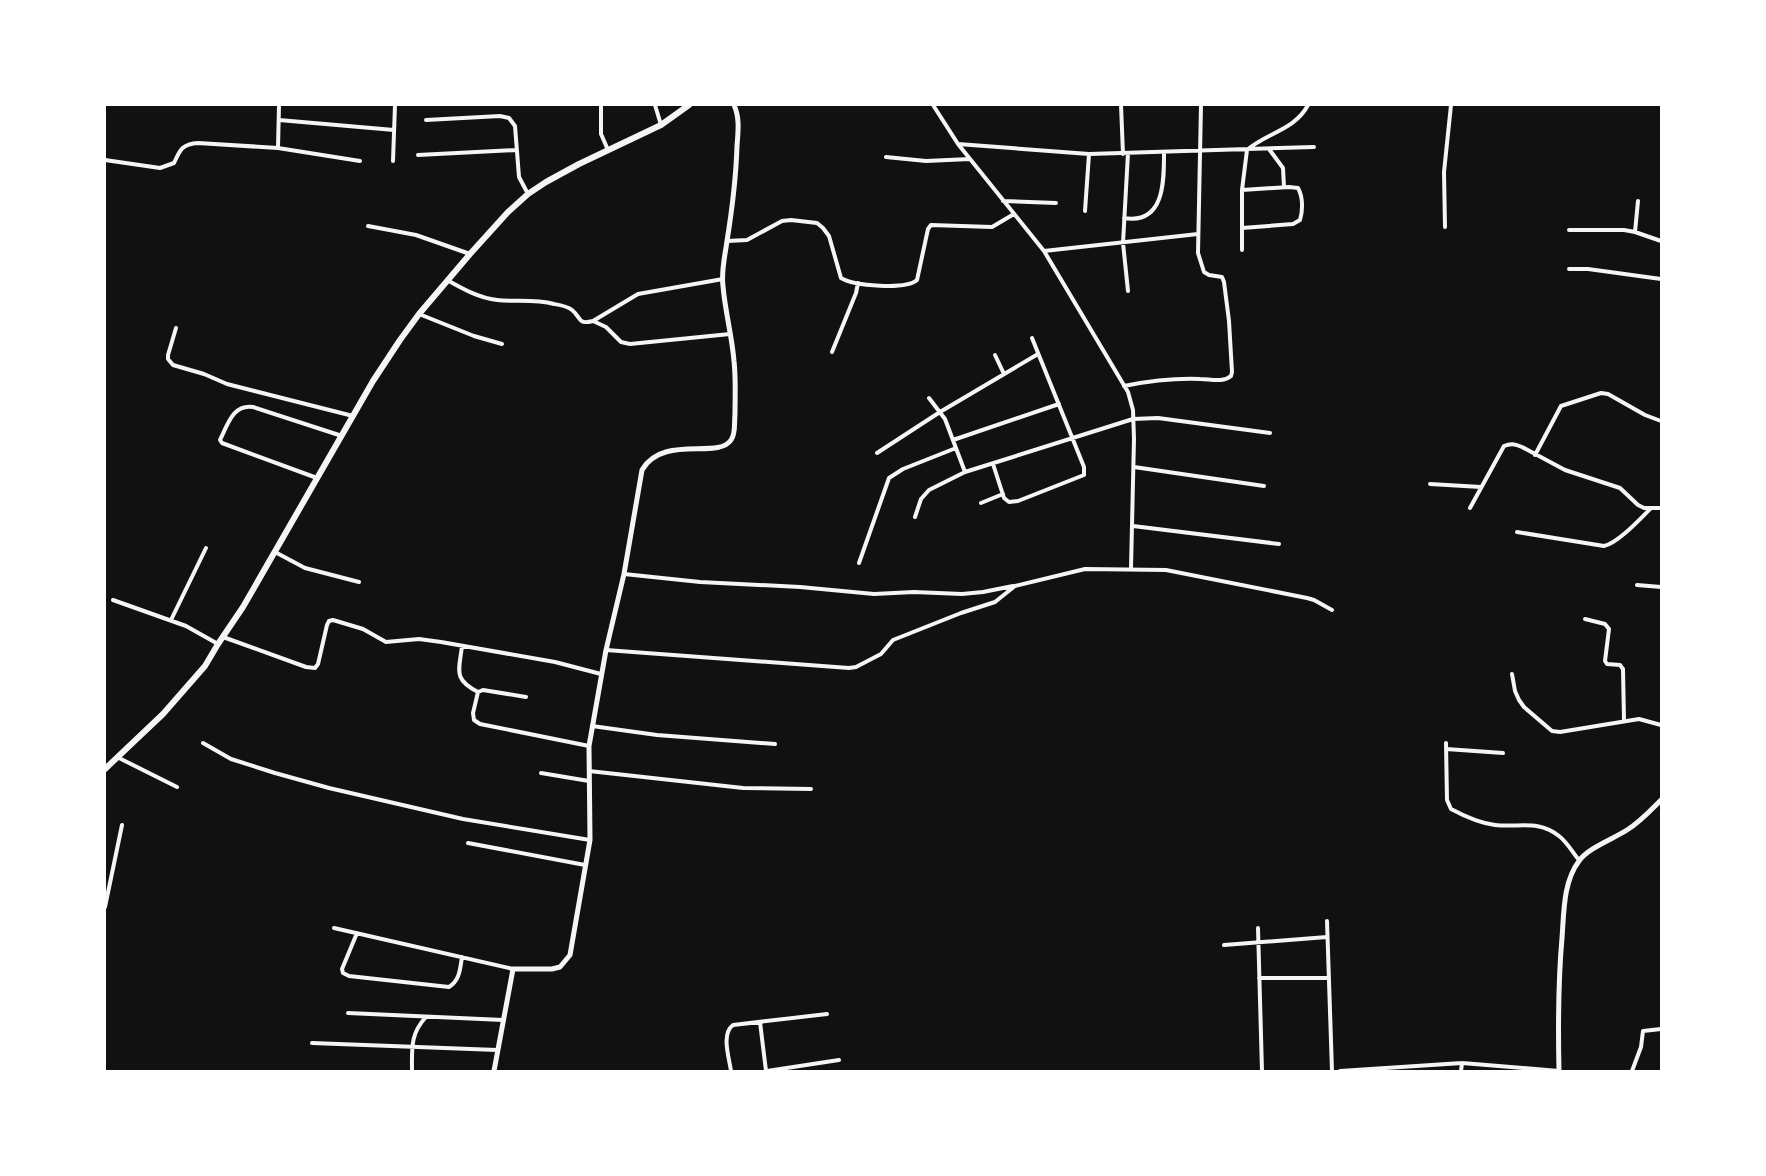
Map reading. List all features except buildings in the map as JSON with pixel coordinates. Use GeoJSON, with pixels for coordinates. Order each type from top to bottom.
{"type":"FeatureCollection","features":[{"type":"Feature","properties":{"kind":"main road"},"geometry":{"type":"LineString","coordinates":[[105,769],[163,714],[194,681],[205,666],[243,607],[353,416],[400,340],[447,280],[508,212],[528,194],[546,182],[661,124],[689,105]]}},
{"type":"Feature","properties":{"kind":"street"},"geometry":{"type":"LineString","coordinates":[[278,148],[279,105]]}},
{"type":"Feature","properties":{"kind":"street"},"geometry":{"type":"LineString","coordinates":[[393,161],[395,105]]}},
{"type":"Feature","properties":{"kind":"street"},"geometry":{"type":"LineString","coordinates":[[601,105],[601,134],[608,150]]}},
{"type":"Feature","properties":{"kind":"street"},"geometry":{"type":"LineString","coordinates":[[655,105],[661,124]]}},
{"type":"Feature","properties":{"kind":"street"},"geometry":{"type":"LineString","coordinates":[[334,928],[513,969],[560,967],[570,955],[590,840],[588,746],[606,650],[624,574],[642,470],[655,455],[680,449],[724,446],[731,440],[734,430],[736,382],[723,279],[723,265],[737,157],[738,115],[734,105]]}},
{"type":"Feature","properties":{"kind":"street"},"geometry":{"type":"LineString","coordinates":[[933,105],[958,144],[1044,250],[1128,392],[1133,410],[1134,467],[1131,568]]}},
{"type":"Feature","properties":{"kind":"street"},"geometry":{"type":"LineString","coordinates":[[1121,105],[1123,154]]}},
{"type":"Feature","properties":{"kind":"street"},"geometry":{"type":"LineString","coordinates":[[1124,386],[1180,379],[1223,380],[1231,376],[1230,329],[1224,282],[1222,277],[1209,275],[1204,272],[1198,253],[1201,105]]}},
{"type":"Feature","properties":{"kind":"street"},"geometry":{"type":"LineString","coordinates":[[1242,250],[1242,190],[1247,150],[1287,127],[1296,120],[1308,105]]}},
{"type":"Feature","properties":{"kind":"street"},"geometry":{"type":"LineString","coordinates":[[1445,227],[1444,172],[1451,105]]}},
{"type":"Feature","properties":{"kind":"street"},"geometry":{"type":"LineString","coordinates":[[426,120],[500,116],[509,118],[516,126],[519,177],[528,194]]}},
{"type":"Feature","properties":{"kind":"street"},"geometry":{"type":"LineString","coordinates":[[278,120],[394,130]]}},
{"type":"Feature","properties":{"kind":"street"},"geometry":{"type":"LineString","coordinates":[[105,160],[160,168],[174,163],[183,147],[188,144],[278,148],[360,160]]}},
{"type":"Feature","properties":{"kind":"street"},"geometry":{"type":"LineString","coordinates":[[958,144],[1089,154],[1314,147]]}},
{"type":"Feature","properties":{"kind":"street"},"geometry":{"type":"LineString","coordinates":[[1269,149],[1283,168],[1284,187]]}},
{"type":"Feature","properties":{"kind":"street"},"geometry":{"type":"LineString","coordinates":[[418,155],[516,150]]}},
{"type":"Feature","properties":{"kind":"street"},"geometry":{"type":"LineString","coordinates":[[1124,218],[1142,219],[1159,199],[1163,190],[1164,152]]}},
{"type":"Feature","properties":{"kind":"street"},"geometry":{"type":"LineString","coordinates":[[1128,153],[1123,243],[1128,291]]}},
{"type":"Feature","properties":{"kind":"street"},"geometry":{"type":"LineString","coordinates":[[1085,212],[1089,154]]}},
{"type":"Feature","properties":{"kind":"street"},"geometry":{"type":"LineString","coordinates":[[886,157],[926,161],[970,158]]}},
{"type":"Feature","properties":{"kind":"street"},"geometry":{"type":"LineString","coordinates":[[1242,190],[1298,188],[1300,191],[1302,214],[1300,220],[1288,225],[1242,228]]}},
{"type":"Feature","properties":{"kind":"street"},"geometry":{"type":"LineString","coordinates":[[1003,201],[1056,203]]}},
{"type":"Feature","properties":{"kind":"street"},"geometry":{"type":"LineString","coordinates":[[1635,232],[1638,201]]}},
{"type":"Feature","properties":{"kind":"street"},"geometry":{"type":"LineString","coordinates":[[727,241],[746,240],[782,221],[792,220],[817,223],[829,236],[841,278],[846,281],[882,285],[914,283],[917,280],[928,229],[931,225],[992,227],[1014,214]]}},
{"type":"Feature","properties":{"kind":"street"},"geometry":{"type":"LineString","coordinates":[[368,226],[416,235],[470,254]]}},
{"type":"Feature","properties":{"kind":"street"},"geometry":{"type":"LineString","coordinates":[[1569,230],[1635,232],[1661,241]]}},
{"type":"Feature","properties":{"kind":"street"},"geometry":{"type":"LineString","coordinates":[[1044,250],[1198,234]]}},
{"type":"Feature","properties":{"kind":"street"},"geometry":{"type":"LineString","coordinates":[[1569,269],[1661,278]]}},
{"type":"Feature","properties":{"kind":"street"},"geometry":{"type":"LineString","coordinates":[[447,280],[473,294],[495,300],[533,300],[564,306],[571,310],[580,322],[585,323],[592,321],[638,294],[723,279]]}},
{"type":"Feature","properties":{"kind":"street"},"geometry":{"type":"LineString","coordinates":[[832,352],[858,283]]}},
{"type":"Feature","properties":{"kind":"street"},"geometry":{"type":"LineString","coordinates":[[419,314],[474,336],[502,344]]}},
{"type":"Feature","properties":{"kind":"street"},"geometry":{"type":"LineString","coordinates":[[592,321],[606,327],[621,342],[630,344],[730,334]]}},
{"type":"Feature","properties":{"kind":"street"},"geometry":{"type":"LineString","coordinates":[[176,328],[168,355],[168,359],[173,365],[204,374],[227,384],[353,416]]}},
{"type":"Feature","properties":{"kind":"street"},"geometry":{"type":"LineString","coordinates":[[993,464],[1006,501],[1012,502],[1084,475],[1084,467],[1032,338]]}},
{"type":"Feature","properties":{"kind":"street"},"geometry":{"type":"LineString","coordinates":[[877,453],[940,412],[1038,354]]}},
{"type":"Feature","properties":{"kind":"street"},"geometry":{"type":"LineString","coordinates":[[995,355],[1004,374]]}},
{"type":"Feature","properties":{"kind":"street"},"geometry":{"type":"LineString","coordinates":[[1535,455],[1561,406],[1601,393],[1614,396],[1645,415],[1661,421]]}},
{"type":"Feature","properties":{"kind":"street"},"geometry":{"type":"LineString","coordinates":[[929,398],[945,419],[966,472]]}},
{"type":"Feature","properties":{"kind":"street"},"geometry":{"type":"LineString","coordinates":[[953,440],[1059,404]]}},
{"type":"Feature","properties":{"kind":"street"},"geometry":{"type":"LineString","coordinates":[[317,478],[222,443],[220,440],[232,416],[238,409],[246,406],[253,407],[342,436]]}},
{"type":"Feature","properties":{"kind":"street"},"geometry":{"type":"LineString","coordinates":[[915,517],[921,498],[929,490],[966,472],[1133,419],[1158,418],[1270,434]]}},
{"type":"Feature","properties":{"kind":"street"},"geometry":{"type":"LineString","coordinates":[[1470,508],[1504,446],[1509,444],[1522,447],[1565,470],[1620,488],[1638,505],[1661,508]]}},
{"type":"Feature","properties":{"kind":"street"},"geometry":{"type":"LineString","coordinates":[[858,563],[889,478],[903,470],[956,448]]}},
{"type":"Feature","properties":{"kind":"street"},"geometry":{"type":"LineString","coordinates":[[1134,467],[1264,486]]}},
{"type":"Feature","properties":{"kind":"street"},"geometry":{"type":"LineString","coordinates":[[1430,484],[1481,487]]}},
{"type":"Feature","properties":{"kind":"street"},"geometry":{"type":"LineString","coordinates":[[981,503],[1003,494]]}},
{"type":"Feature","properties":{"kind":"street"},"geometry":{"type":"LineString","coordinates":[[1517,532],[1604,546],[1609,545],[1651,508]]}},
{"type":"Feature","properties":{"kind":"street"},"geometry":{"type":"LineString","coordinates":[[1133,526],[1279,544]]}},
{"type":"Feature","properties":{"kind":"street"},"geometry":{"type":"LineString","coordinates":[[171,620],[206,548]]}},
{"type":"Feature","properties":{"kind":"street"},"geometry":{"type":"LineString","coordinates":[[274,552],[305,568],[359,582]]}},
{"type":"Feature","properties":{"kind":"street"},"geometry":{"type":"LineString","coordinates":[[624,574],[700,582],[800,586],[874,594],[914,592],[962,594],[1015,586],[1085,569],[1115,570],[1131,568],[1166,570],[1252,589],[1307,598],[1332,610]]}},
{"type":"Feature","properties":{"kind":"street"},"geometry":{"type":"LineString","coordinates":[[1637,585],[1661,587]]}},
{"type":"Feature","properties":{"kind":"street"},"geometry":{"type":"LineString","coordinates":[[606,650],[719,660],[856,667],[881,654],[893,640],[961,612],[995,602],[1015,586]]}},
{"type":"Feature","properties":{"kind":"street"},"geometry":{"type":"LineString","coordinates":[[113,600],[186,626],[218,644]]}},
{"type":"Feature","properties":{"kind":"street"},"geometry":{"type":"LineString","coordinates":[[1585,619],[1605,624],[1609,628],[1605,661],[1607,664],[1620,665],[1623,669],[1624,720]]}},
{"type":"Feature","properties":{"kind":"street"},"geometry":{"type":"LineString","coordinates":[[223,637],[312,669],[318,664],[327,625],[329,621],[333,620],[363,629],[386,642],[419,639],[555,662],[601,674]]}},
{"type":"Feature","properties":{"kind":"street"},"geometry":{"type":"LineString","coordinates":[[462,646],[460,676],[462,682],[478,692],[488,690],[526,697]]}},
{"type":"Feature","properties":{"kind":"street"},"geometry":{"type":"LineString","coordinates":[[1512,674],[1519,700],[1524,707],[1552,731],[1560,732],[1639,719],[1661,725]]}},
{"type":"Feature","properties":{"kind":"street"},"geometry":{"type":"LineString","coordinates":[[478,692],[473,716],[476,723],[588,746]]}},
{"type":"Feature","properties":{"kind":"street"},"geometry":{"type":"LineString","coordinates":[[592,726],[657,736],[775,744]]}},
{"type":"Feature","properties":{"kind":"street"},"geometry":{"type":"LineString","coordinates":[[203,743],[231,759],[329,788],[463,819],[590,840]]}},
{"type":"Feature","properties":{"kind":"street"},"geometry":{"type":"LineString","coordinates":[[1446,743],[1447,800],[1451,809],[1480,822],[1496,825],[1520,824],[1540,826],[1560,837],[1580,860]]}},
{"type":"Feature","properties":{"kind":"street"},"geometry":{"type":"LineString","coordinates":[[1446,749],[1503,753]]}},
{"type":"Feature","properties":{"kind":"street"},"geometry":{"type":"LineString","coordinates":[[117,757],[177,787]]}},
{"type":"Feature","properties":{"kind":"street"},"geometry":{"type":"LineString","coordinates":[[589,771],[743,788],[811,788]]}},
{"type":"Feature","properties":{"kind":"street"},"geometry":{"type":"LineString","coordinates":[[542,773],[589,781]]}},
{"type":"Feature","properties":{"kind":"street"},"geometry":{"type":"LineString","coordinates":[[1340,1071],[1462,1063],[1559,1071],[1557,1014],[1564,909],[1569,880],[1580,860],[1589,852],[1644,818],[1661,800]]}},
{"type":"Feature","properties":{"kind":"street"},"geometry":{"type":"LineString","coordinates":[[105,907],[122,825]]}},
{"type":"Feature","properties":{"kind":"street"},"geometry":{"type":"LineString","coordinates":[[468,843],[585,866]]}},
{"type":"Feature","properties":{"kind":"street"},"geometry":{"type":"LineString","coordinates":[[1326,921],[1332,1071]]}},
{"type":"Feature","properties":{"kind":"street"},"geometry":{"type":"LineString","coordinates":[[1258,928],[1262,1071]]}},
{"type":"Feature","properties":{"kind":"street"},"geometry":{"type":"LineString","coordinates":[[357,933],[342,969],[343,973],[349,976],[449,987],[455,984],[458,979],[462,957]]}},
{"type":"Feature","properties":{"kind":"street"},"geometry":{"type":"LineString","coordinates":[[1224,945],[1327,937]]}},
{"type":"Feature","properties":{"kind":"street"},"geometry":{"type":"LineString","coordinates":[[494,1071],[513,969]]}},
{"type":"Feature","properties":{"kind":"street"},"geometry":{"type":"LineString","coordinates":[[1259,978],[1329,978]]}},
{"type":"Feature","properties":{"kind":"street"},"geometry":{"type":"LineString","coordinates":[[348,1013],[503,1020]]}},
{"type":"Feature","properties":{"kind":"street"},"geometry":{"type":"LineString","coordinates":[[731,1071],[726,1035],[729,1028],[733,1025],[827,1014]]}},
{"type":"Feature","properties":{"kind":"street"},"geometry":{"type":"LineString","coordinates":[[412,1071],[412,1046],[416,1029],[426,1017]]}},
{"type":"Feature","properties":{"kind":"street"},"geometry":{"type":"LineString","coordinates":[[760,1022],[767,1071],[839,1060]]}},
{"type":"Feature","properties":{"kind":"street"},"geometry":{"type":"LineString","coordinates":[[1632,1071],[1641,1047],[1643,1031],[1661,1029]]}},
{"type":"Feature","properties":{"kind":"street"},"geometry":{"type":"LineString","coordinates":[[312,1043],[497,1050]]}},
{"type":"Feature","properties":{"kind":"street"},"geometry":{"type":"LineString","coordinates":[[1461,1071],[1462,1063]]}},
{"type":"Feature","properties":{"kind":"street"},"geometry":{"type":"LineString","coordinates":[[1424,1065],[1424,1071]]}}]}
